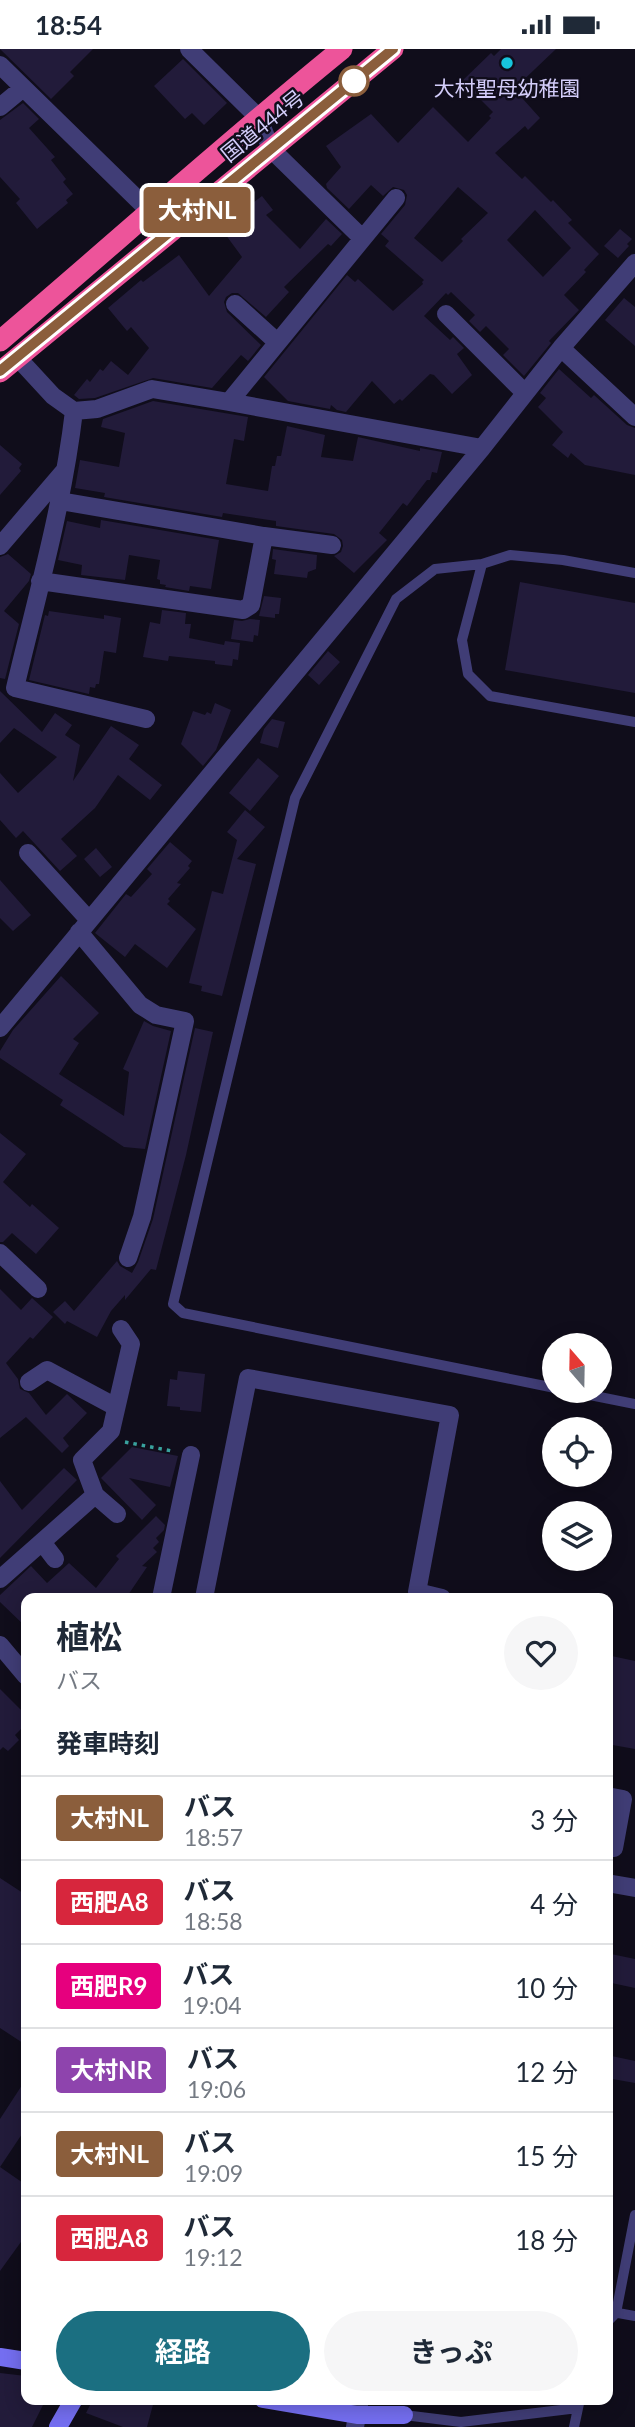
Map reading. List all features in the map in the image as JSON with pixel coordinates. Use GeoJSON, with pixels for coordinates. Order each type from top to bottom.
{"type":"FeatureCollection","features":[{"type":"Feature","properties":{"kind":"highway","name":"国道444号"},"geometry":{"type":"LineString","coordinates":[[0,341],[152,212],[258,117],[342,49]]}},
{"type":"Feature","properties":{"kind":"highway","name":"国道444号"},"geometry":{"type":"LineString","coordinates":[[0,372],[393,49]]}},
{"type":"Feature","properties":{"kind":"street"},"geometry":{"type":"LineString","coordinates":[[189,49],[258,117],[271,149],[362,238]]}},
{"type":"Feature","properties":{"kind":"street"},"geometry":{"type":"LineString","coordinates":[[0,65],[171,232]]}},
{"type":"Feature","properties":{"kind":"street"},"geometry":{"type":"LineString","coordinates":[[0,107],[23,87]]}},
{"type":"Feature","properties":{"kind":"street"},"geometry":{"type":"LineString","coordinates":[[229,402],[396,198]]}},
{"type":"Feature","properties":{"kind":"street"},"geometry":{"type":"LineString","coordinates":[[0,1028],[482,449],[561,348],[635,263]]}},
{"type":"Feature","properties":{"kind":"street"},"geometry":{"type":"LineString","coordinates":[[235,304],[277,342]]}},
{"type":"Feature","properties":{"kind":"street"},"geometry":{"type":"LineString","coordinates":[[446,314],[525,393]]}},
{"type":"Feature","properties":{"kind":"street"},"geometry":{"type":"LineString","coordinates":[[561,348],[635,417]]}},
{"type":"Feature","properties":{"kind":"street"},"geometry":{"type":"LineString","coordinates":[[18,357],[53,396],[74,411],[97,409],[152,389],[482,449]]}},
{"type":"Feature","properties":{"kind":"street"},"geometry":{"type":"LineString","coordinates":[[74,411],[60,501],[15,688],[146,719]]}},
{"type":"Feature","properties":{"kind":"street"},"geometry":{"type":"LineString","coordinates":[[0,545],[67,467]]}},
{"type":"Feature","properties":{"kind":"street"},"geometry":{"type":"LineString","coordinates":[[60,501],[332,545]]}},
{"type":"Feature","properties":{"kind":"street"},"geometry":{"type":"LineString","coordinates":[[40,581],[243,610],[251,605],[264,536]]}},
{"type":"Feature","properties":{"kind":"street"},"geometry":{"type":"LineString","coordinates":[[28,853],[140,1005],[156,1015],[185,1021],[142,1217],[128,1258]]}},
{"type":"Feature","properties":{"kind":"street"},"geometry":{"type":"LineString","coordinates":[[0,1253],[38,1289]]}},
{"type":"Feature","properties":{"kind":"street"},"geometry":{"type":"LineString","coordinates":[[117,1514],[94,1495],[82,1460],[111,1431],[131,1344],[121,1329]]}},
{"type":"Feature","properties":{"kind":"street"},"geometry":{"type":"LineString","coordinates":[[29,1382],[47,1370],[116,1407]]}},
{"type":"Feature","properties":{"kind":"street"},"geometry":{"type":"LineString","coordinates":[[205,1593],[248,1378],[450,1415],[417,1593]]}},
{"type":"Feature","properties":{"kind":"street"},"geometry":{"type":"LineString","coordinates":[[162,1593],[191,1455]]}},
{"type":"Feature","properties":{"kind":"street"},"geometry":{"type":"LineString","coordinates":[[0,1580],[94,1495]]}},
{"type":"Feature","properties":{"kind":"street"},"geometry":{"type":"LineString","coordinates":[[42,1542],[55,1559]]}},
{"type":"Feature","properties":{"kind":"street"},"geometry":{"type":"LineString","coordinates":[[0,1645],[21,1670]]}},
{"type":"Feature","properties":{"kind":"street"},"geometry":{"type":"LineString","coordinates":[[613,1797],[623,1799],[613,1848]]}},
{"type":"Feature","properties":{"kind":"street"},"geometry":{"type":"LineString","coordinates":[[613,1884],[635,1888]]}},
{"type":"Feature","properties":{"kind":"street"},"geometry":{"type":"LineString","coordinates":[[0,2357],[21,2360]]}},
{"type":"Feature","properties":{"kind":"street"},"geometry":{"type":"LineString","coordinates":[[58,2427],[71,2405]]}},
{"type":"Feature","properties":{"kind":"street"},"geometry":{"type":"LineString","coordinates":[[301,2405],[357,2414],[404,2416]]}},
{"type":"Feature","properties":{"kind":"lane"},"geometry":{"type":"LineString","coordinates":[[542,1385],[183,1313],[173,1304],[295,798],[396,599],[435,569],[482,564],[510,555],[564,560],[635,573]]}},
{"type":"Feature","properties":{"kind":"lane"},"geometry":{"type":"LineString","coordinates":[[482,564],[462,640],[468,674],[490,696],[635,722]]}},
{"type":"Feature","properties":{"kind":"lane"},"geometry":{"type":"LineString","coordinates":[[612,1399],[635,1404]]}},
{"type":"Feature","properties":{"kind":"lane"},"geometry":{"type":"LineString","coordinates":[[613,2308],[635,2215]]}},
{"type":"Feature","properties":{"kind":"lane"},"geometry":{"type":"LineString","coordinates":[[613,2312],[635,2316]]}},
{"type":"Feature","properties":{"kind":"lane"},"geometry":{"type":"LineString","coordinates":[[404,2416],[433,2423],[461,2422],[572,2405]]}},
{"type":"Feature","properties":{"kind":"lane"},"geometry":{"type":"LineString","coordinates":[[574,2427],[579,2405]]}},
{"type":"Feature","properties":{"kind":"path"},"geometry":{"type":"LineString","coordinates":[[104,1438],[191,1455]]}},
{"type":"Feature","properties":{"kind":"building"},"geometry":{"type":"Polygon","coordinates":[[[0,49],[93,49],[70,72],[74,76],[51,99],[0,49]]]}},
{"type":"Feature","properties":{"kind":"building"},"geometry":{"type":"Polygon","coordinates":[[[501,49],[556,49],[514,89],[540,118],[528,130],[525,126],[495,153],[522,179],[525,176],[551,202],[553,200],[572,220],[568,223],[599,254],[564,295],[579,310],[549,341],[551,343],[524,376],[503,355],[509,349],[486,326],[480,332],[469,321],[475,315],[451,292],[448,295],[446,293],[424,316],[450,340],[453,337],[464,348],[457,354],[472,375],[452,394],[430,374],[402,401],[400,399],[394,404],[372,381],[346,412],[331,405],[330,409],[288,401],[264,377],[347,275],[355,282],[358,279],[393,311],[423,284],[424,280],[385,246],[389,241],[381,234],[405,205],[407,195],[404,190],[393,187],[383,196],[371,185],[349,209],[327,188],[326,184],[341,167],[326,146],[371,114],[398,143],[433,107],[468,142],[491,118],[489,116],[493,112],[462,81],[491,53],[494,56],[501,49]],[[458,187],[414,238],[442,262],[488,213],[458,187]],[[535,210],[507,240],[543,277],[571,248],[535,210]]]}},
{"type":"Feature","properties":{"kind":"building"},"geometry":{"type":"Polygon","coordinates":[[[183,59],[227,103],[204,125],[192,113],[185,119],[154,86],[183,59]]]}},
{"type":"Feature","properties":{"kind":"building"},"geometry":{"type":"Polygon","coordinates":[[[23,103],[39,119],[29,128],[55,157],[51,160],[66,179],[63,182],[73,194],[66,200],[68,203],[37,229],[16,203],[20,199],[0,177],[0,120],[23,103]]]}},
{"type":"Feature","properties":{"kind":"building"},"geometry":{"type":"Polygon","coordinates":[[[262,196],[273,210],[266,215],[300,249],[326,219],[342,234],[284,287],[289,292],[266,317],[238,293],[226,297],[224,302],[227,312],[261,345],[248,361],[241,355],[212,388],[153,378],[95,398],[79,399],[74,395],[87,379],[90,382],[100,369],[103,371],[111,361],[128,375],[149,348],[131,327],[127,331],[108,308],[141,280],[143,282],[179,255],[209,296],[242,257],[220,227],[262,196]]]}},
{"type":"Feature","properties":{"kind":"building"},"geometry":{"type":"Polygon","coordinates":[[[620,229],[632,239],[618,258],[604,246],[620,229]]]}},
{"type":"Feature","properties":{"kind":"building"},"geometry":{"type":"Polygon","coordinates":[[[624,298],[635,307],[635,346],[605,320],[624,298]]]}},
{"type":"Feature","properties":{"kind":"building"},"geometry":{"type":"Polygon","coordinates":[[[559,369],[591,398],[594,395],[627,425],[635,428],[635,475],[585,465],[571,453],[568,458],[552,445],[563,432],[538,407],[546,398],[540,393],[559,369]]]}},
{"type":"Feature","properties":{"kind":"building"},"geometry":{"type":"Polygon","coordinates":[[[153,401],[248,417],[244,441],[234,439],[226,484],[268,491],[272,466],[275,466],[277,456],[281,456],[287,426],[325,435],[321,457],[353,461],[358,437],[420,451],[420,448],[442,452],[437,473],[432,472],[430,480],[427,480],[407,506],[403,503],[379,533],[387,540],[354,573],[334,556],[341,552],[343,546],[342,540],[334,534],[276,526],[276,521],[223,513],[222,517],[104,497],[105,493],[75,488],[80,460],[119,467],[125,433],[101,427],[103,419],[153,401]]]}},
{"type":"Feature","properties":{"kind":"building"},"geometry":{"type":"Polygon","coordinates":[[[0,445],[22,464],[19,468],[21,471],[0,495],[0,445]]]}},
{"type":"Feature","properties":{"kind":"building"},"geometry":{"type":"Polygon","coordinates":[[[101,520],[219,540],[211,589],[190,586],[189,591],[165,587],[166,585],[160,584],[157,579],[160,560],[129,555],[125,580],[81,575],[82,565],[58,560],[67,521],[100,528],[101,520]]]}},
{"type":"Feature","properties":{"kind":"building"},"geometry":{"type":"Polygon","coordinates":[[[273,549],[317,555],[316,569],[308,572],[307,578],[274,574],[276,560],[272,559],[273,549]]]}},
{"type":"Feature","properties":{"kind":"building"},"geometry":{"type":"Polygon","coordinates":[[[8,554],[31,574],[29,581],[4,611],[19,624],[5,679],[0,678],[0,557],[8,554]]]}},
{"type":"Feature","properties":{"kind":"building"},"geometry":{"type":"Polygon","coordinates":[[[520,582],[635,603],[635,693],[505,670],[520,582]]]}},
{"type":"Feature","properties":{"kind":"building"},"geometry":{"type":"Polygon","coordinates":[[[264,596],[281,598],[279,614],[275,614],[275,618],[259,616],[264,596]]]}},
{"type":"Feature","properties":{"kind":"building"},"geometry":{"type":"Polygon","coordinates":[[[162,610],[186,613],[185,624],[191,624],[189,638],[224,645],[225,641],[240,643],[238,660],[233,659],[232,666],[215,664],[215,661],[169,656],[168,661],[143,657],[150,622],[160,624],[162,610]]]}},
{"type":"Feature","properties":{"kind":"building"},"geometry":{"type":"Polygon","coordinates":[[[49,611],[104,619],[104,615],[121,618],[116,653],[104,651],[99,684],[96,684],[95,688],[90,687],[89,694],[29,680],[45,615],[48,616],[49,611]]]}},
{"type":"Feature","properties":{"kind":"building"},"geometry":{"type":"Polygon","coordinates":[[[234,620],[260,620],[258,636],[254,635],[253,642],[231,639],[234,620]]]}},
{"type":"Feature","properties":{"kind":"building"},"geometry":{"type":"Polygon","coordinates":[[[328,651],[340,662],[319,685],[308,675],[328,651]]]}},
{"type":"Feature","properties":{"kind":"building"},"geometry":{"type":"Polygon","coordinates":[[[0,691],[42,732],[55,713],[72,725],[65,735],[80,745],[73,781],[111,726],[139,745],[129,759],[162,785],[150,800],[118,775],[95,808],[61,839],[77,856],[60,871],[23,831],[16,838],[0,820],[0,773],[18,793],[57,757],[14,728],[0,743],[0,691]]]}},
{"type":"Feature","properties":{"kind":"building"},"geometry":{"type":"Polygon","coordinates":[[[215,703],[231,710],[216,750],[203,766],[181,744],[193,711],[211,714],[215,703]]]}},
{"type":"Feature","properties":{"kind":"building"},"geometry":{"type":"Polygon","coordinates":[[[272,719],[285,722],[278,748],[260,743],[264,729],[272,719]]]}},
{"type":"Feature","properties":{"kind":"building"},"geometry":{"type":"Polygon","coordinates":[[[258,758],[279,776],[250,811],[229,793],[258,758]]]}},
{"type":"Feature","properties":{"kind":"building"},"geometry":{"type":"Polygon","coordinates":[[[245,810],[265,827],[237,859],[256,864],[222,996],[201,991],[202,986],[189,983],[212,891],[223,894],[237,840],[227,832],[245,810]]]}},
{"type":"Feature","properties":{"kind":"building"},"geometry":{"type":"Polygon","coordinates":[[[170,842],[192,861],[167,904],[196,929],[167,968],[135,944],[125,957],[95,933],[126,894],[131,897],[152,874],[147,869],[170,842]]]}},
{"type":"Feature","properties":{"kind":"building"},"geometry":{"type":"Polygon","coordinates":[[[96,848],[112,867],[100,877],[84,859],[96,848]]]}},
{"type":"Feature","properties":{"kind":"building"},"geometry":{"type":"Polygon","coordinates":[[[0,880],[31,915],[13,931],[0,918],[0,880]]]}},
{"type":"Feature","properties":{"kind":"building"},"geometry":{"type":"Polygon","coordinates":[[[61,976],[99,1013],[73,1039],[79,1043],[59,1074],[124,1116],[129,1072],[123,1069],[144,1021],[171,1031],[145,1149],[124,1147],[60,1105],[63,1100],[0,1058],[0,1051],[13,1030],[61,976]]]}},
{"type":"Feature","properties":{"kind":"building"},"geometry":{"type":"Polygon","coordinates":[[[195,1028],[213,1032],[186,1155],[156,1270],[151,1269],[125,1300],[125,1295],[111,1311],[97,1337],[67,1321],[65,1324],[53,1312],[65,1301],[74,1311],[117,1261],[132,1273],[138,1262],[153,1219],[195,1028]]]}},
{"type":"Feature","properties":{"kind":"building"},"geometry":{"type":"Polygon","coordinates":[[[0,1133],[26,1154],[3,1182],[30,1207],[32,1204],[59,1228],[36,1254],[12,1233],[0,1242],[0,1133]]]}},
{"type":"Feature","properties":{"kind":"building"},"geometry":{"type":"Polygon","coordinates":[[[0,1289],[21,1310],[32,1298],[53,1317],[6,1363],[18,1379],[20,1389],[29,1393],[46,1415],[67,1394],[87,1413],[63,1438],[69,1446],[62,1453],[26,1417],[0,1438],[0,1289]]]}},
{"type":"Feature","properties":{"kind":"building"},"geometry":{"type":"Polygon","coordinates":[[[178,1371],[205,1374],[201,1412],[167,1406],[170,1379],[177,1380],[178,1371]]]}},
{"type":"Feature","properties":{"kind":"building"},"geometry":{"type":"Polygon","coordinates":[[[132,1447],[178,1456],[170,1487],[129,1478],[156,1505],[142,1520],[101,1478],[132,1447]]]}},
{"type":"Feature","properties":{"kind":"building"},"geometry":{"type":"Polygon","coordinates":[[[64,1468],[77,1480],[0,1558],[0,1481],[22,1510],[64,1468]]]}},
{"type":"Feature","properties":{"kind":"building"},"geometry":{"type":"Polygon","coordinates":[[[156,1516],[165,1525],[156,1538],[159,1542],[153,1548],[157,1552],[142,1566],[147,1567],[129,1593],[21,1593],[21,1622],[0,1602],[0,1595],[31,1566],[47,1583],[69,1563],[96,1588],[119,1559],[116,1556],[156,1516]]]}},
{"type":"Feature","properties":{"kind":"building"},"geometry":{"type":"Polygon","coordinates":[[[613,1656],[635,1661],[635,1749],[613,1745],[613,1656]]]}},
{"type":"Feature","properties":{"kind":"building"},"geometry":{"type":"Polygon","coordinates":[[[0,1689],[21,1710],[21,1729],[15,1735],[19,1740],[8,1751],[3,1747],[0,1750],[0,1689]]]}},
{"type":"Feature","properties":{"kind":"building"},"geometry":{"type":"Polygon","coordinates":[[[0,1878],[21,1892],[21,2042],[0,2028],[0,1878]]]}},
{"type":"Feature","properties":{"kind":"building"},"geometry":{"type":"Polygon","coordinates":[[[613,1954],[635,1959],[635,1988],[613,1983],[613,1954]]]}},
{"type":"Feature","properties":{"kind":"building"},"geometry":{"type":"Polygon","coordinates":[[[613,2056],[635,2061],[635,2083],[613,2079],[613,2056]]]}},
{"type":"Feature","properties":{"kind":"building"},"geometry":{"type":"Polygon","coordinates":[[[21,2087],[21,2136],[0,2167],[0,2119],[21,2087]]]}},
{"type":"Feature","properties":{"kind":"building"},"geometry":{"type":"Polygon","coordinates":[[[0,2167],[21,2182],[21,2242],[0,2271],[0,2167]]]}},
{"type":"Feature","properties":{"kind":"building"},"geometry":{"type":"Polygon","coordinates":[[[0,2373],[21,2375],[21,2405],[43,2405],[32,2427],[0,2427],[0,2373]]]}},
{"type":"Feature","properties":{"kind":"building"},"geometry":{"type":"Polygon","coordinates":[[[90,2405],[153,2405],[147,2427],[123,2427],[86,2413],[90,2405]]]}},
{"type":"Feature","properties":{"kind":"bus line","name":"大村NL"},"geometry":{"type":"LineString","coordinates":[[0,371],[393,49]]}},
{"type":"Feature","properties":{"kind":"place","name":"大村聖母幼稚園"},"geometry":{"type":"Point","coordinates":[507,63]}}]}
